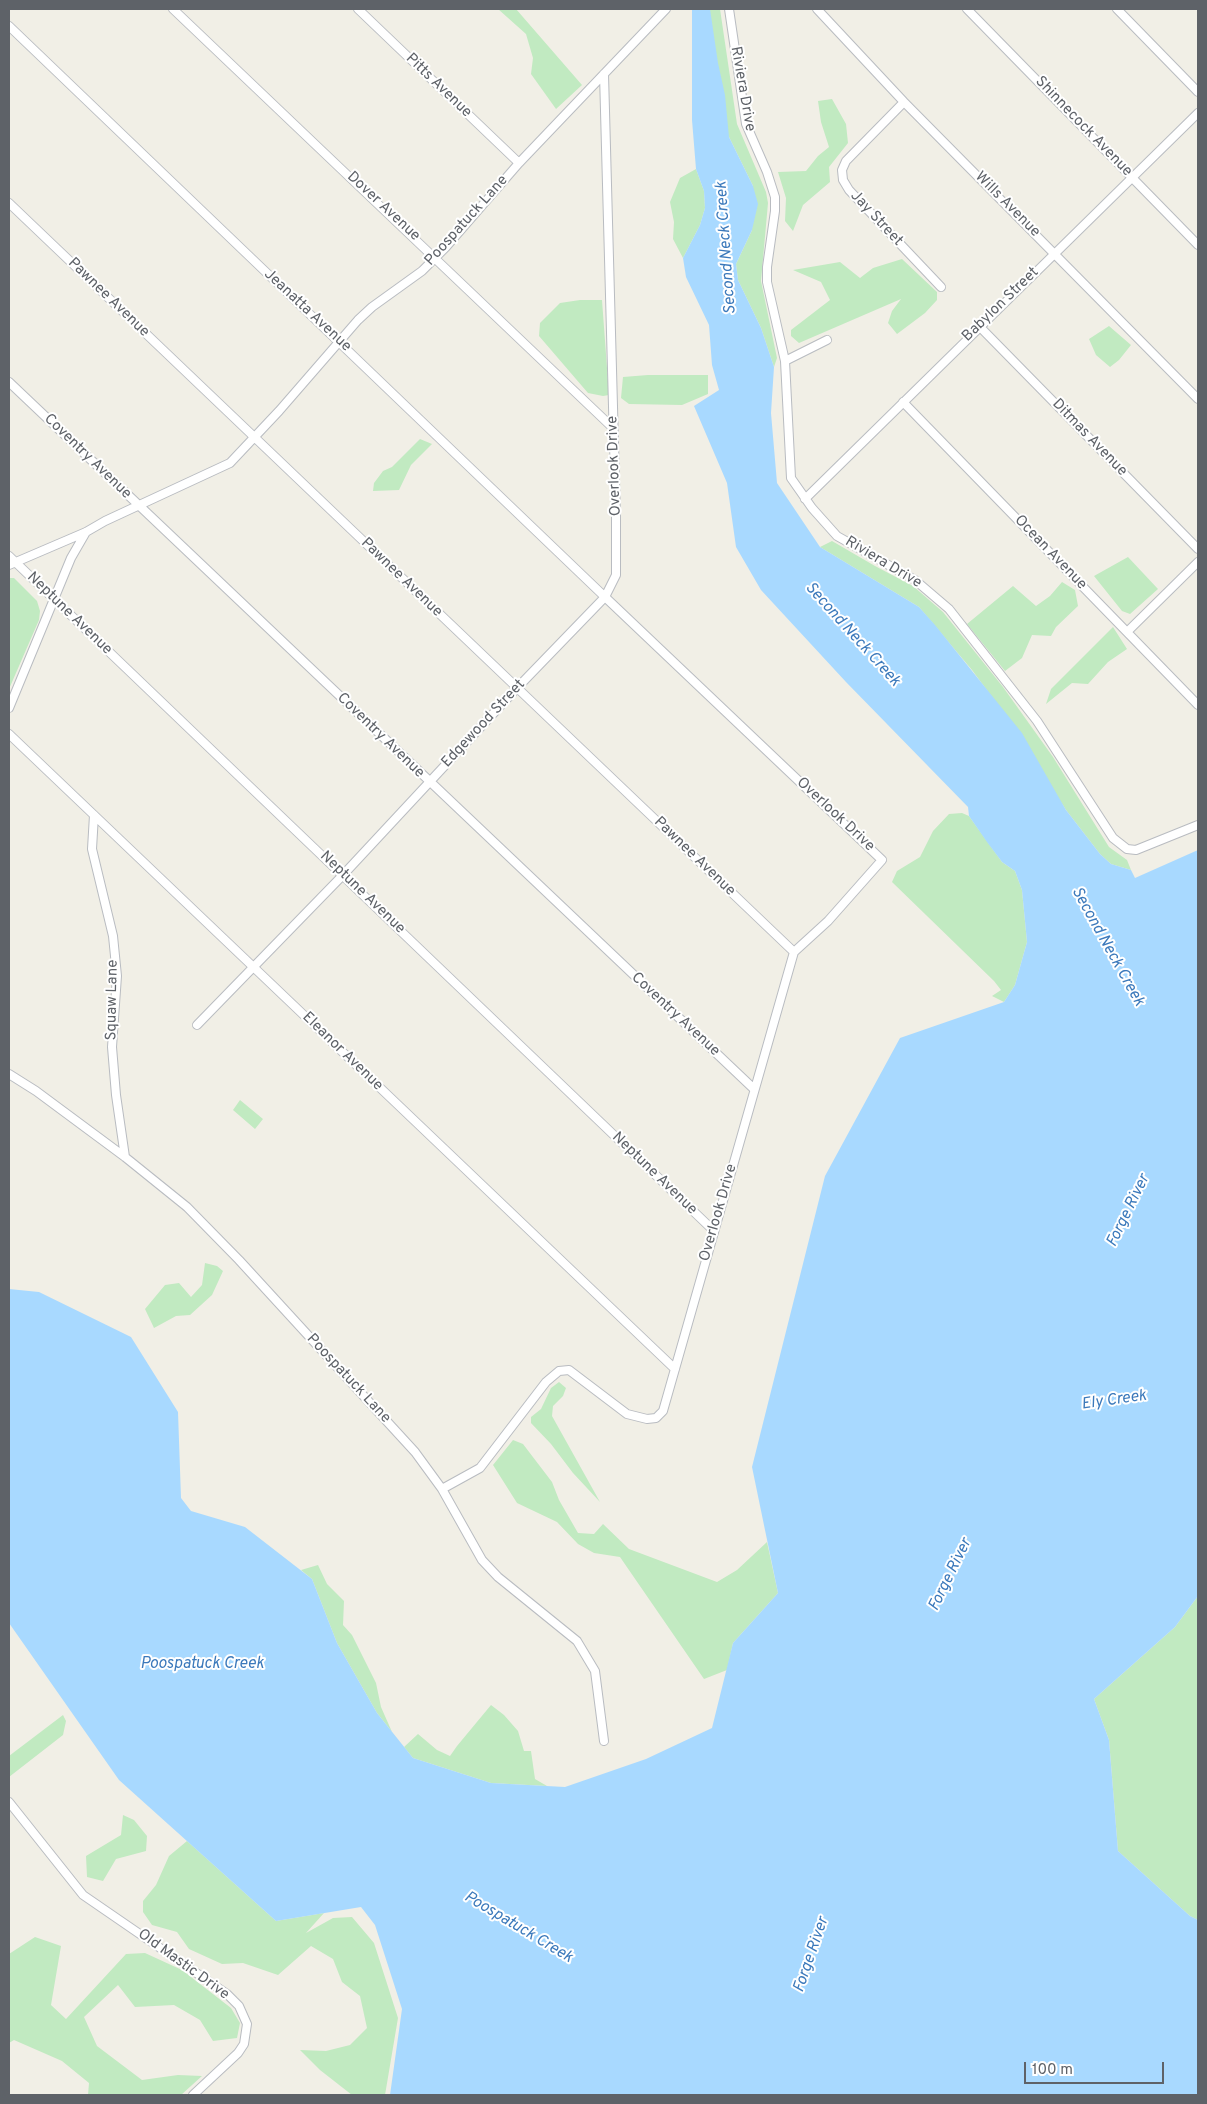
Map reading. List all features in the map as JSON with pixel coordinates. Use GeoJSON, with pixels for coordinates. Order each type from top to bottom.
{"type":"FeatureCollection","features":[{"type":"Feature","properties":{"kind":"street","name":"Dover Avenue"},"geometry":{"type":"LineString","coordinates":[[174,9],[614,428]]}},
{"type":"Feature","properties":{"kind":"street","name":"Pitts Avenue"},"geometry":{"type":"LineString","coordinates":[[358,9],[519,163]]}},
{"type":"Feature","properties":{"kind":"street","name":"Poospatuck Lane"},"geometry":{"type":"LineString","coordinates":[[11,561],[86,532],[105,521],[230,463],[338,341],[372,307],[422,271],[436,257],[519,163],[666,9]]}},
{"type":"Feature","properties":{"kind":"street","name":"Riviera Drive"},"geometry":{"type":"LineString","coordinates":[[729,9],[746,124],[767,172],[775,197],[767,282],[785,361],[792,478],[805,499],[837,536],[915,580],[949,609],[1037,721],[1113,838],[1127,849],[1136,850],[1198,826]]}},
{"type":"Feature","properties":{"kind":"street","name":"Wills Avenue"},"geometry":{"type":"LineString","coordinates":[[817,9],[904,102],[1056,253],[1198,400]]}},
{"type":"Feature","properties":{"kind":"street","name":"Shinnecock Avenue"},"geometry":{"type":"LineString","coordinates":[[967,9],[1198,246]]}},
{"type":"Feature","properties":{"kind":"street"},"geometry":{"type":"LineString","coordinates":[[1117,9],[1198,92]]}},
{"type":"Feature","properties":{"kind":"street","name":"Jeanatta Avenue"},"geometry":{"type":"LineString","coordinates":[[9,26],[605,597]]}},
{"type":"Feature","properties":{"kind":"street","name":"Overlook Drive"},"geometry":{"type":"LineString","coordinates":[[442,1489],[480,1468],[546,1382],[559,1371],[569,1370],[627,1414],[647,1419],[656,1418],[663,1411],[794,952],[846,902],[882,860],[605,597],[616,575],[614,428],[604,74]]}},
{"type":"Feature","properties":{"kind":"street","name":"Jay Street"},"geometry":{"type":"LineString","coordinates":[[904,102],[846,161],[842,170],[843,180],[848,190],[941,287]]}},
{"type":"Feature","properties":{"kind":"street","name":"Babylon Street"},"geometry":{"type":"LineString","coordinates":[[805,499],[1198,113]]}},
{"type":"Feature","properties":{"kind":"street","name":"Pawnee Avenue"},"geometry":{"type":"LineString","coordinates":[[9,202],[794,952]]}},
{"type":"Feature","properties":{"kind":"street","name":"Ditmas Avenue"},"geometry":{"type":"LineString","coordinates":[[979,326],[1198,549]]}},
{"type":"Feature","properties":{"kind":"street"},"geometry":{"type":"LineString","coordinates":[[785,361],[827,340]]}},
{"type":"Feature","properties":{"kind":"street","name":"Coventry Avenue"},"geometry":{"type":"LineString","coordinates":[[9,382],[754,1089]]}},
{"type":"Feature","properties":{"kind":"street","name":"Ocean Avenue"},"geometry":{"type":"LineString","coordinates":[[903,402],[1198,704]]}},
{"type":"Feature","properties":{"kind":"street"},"geometry":{"type":"LineString","coordinates":[[9,708],[71,558],[86,532]]}},
{"type":"Feature","properties":{"kind":"street","name":"Neptune Avenue"},"geometry":{"type":"LineString","coordinates":[[11,561],[343,875],[714,1231]]}},
{"type":"Feature","properties":{"kind":"street"},"geometry":{"type":"LineString","coordinates":[[1127,632],[1198,562]]}},
{"type":"Feature","properties":{"kind":"street","name":"Edgewood Street"},"geometry":{"type":"LineString","coordinates":[[197,1025],[343,875],[517,688],[605,597]]}},
{"type":"Feature","properties":{"kind":"street","name":"Eleanor Avenue"},"geometry":{"type":"LineString","coordinates":[[9,734],[675,1369]]}},
{"type":"Feature","properties":{"kind":"street","name":"Squaw Lane"},"geometry":{"type":"LineString","coordinates":[[94,815],[92,849],[113,936],[117,976],[112,1047],[116,1095],[125,1157]]}},
{"type":"Feature","properties":{"kind":"street","name":"Poospatuck Lane"},"geometry":{"type":"LineString","coordinates":[[9,1074],[125,1157],[187,1207],[239,1260],[415,1452],[442,1489],[482,1560],[498,1577],[577,1641],[595,1670],[604,1741]]}},
{"type":"Feature","properties":{"kind":"street","name":"Old Mastic Drive"},"geometry":{"type":"LineString","coordinates":[[9,1802],[12,1812],[83,1895],[227,1994],[239,2006],[247,2024],[244,2044],[238,2054],[193,2095]]}},
{"type":"Feature","properties":{"kind":"green space"},"geometry":{"type":"Polygon","coordinates":[[[498,9],[516,9],[582,85],[556,109],[531,74],[533,58],[526,34],[498,9]]]}},
{"type":"Feature","properties":{"kind":"green space"},"geometry":{"type":"Polygon","coordinates":[[[692,9],[720,9],[737,124],[766,192],[768,203],[761,281],[777,358],[774,367],[761,328],[738,280],[736,264],[752,230],[753,186],[729,137],[692,109],[692,9]]]}},
{"type":"Feature","properties":{"kind":"green space"},"geometry":{"type":"Polygon","coordinates":[[[832,99],[846,124],[848,143],[829,167],[830,182],[803,205],[793,231],[785,221],[786,198],[778,172],[806,171],[818,156],[829,147],[821,122],[818,101],[832,99]]]}},
{"type":"Feature","properties":{"kind":"green space"},"geometry":{"type":"Polygon","coordinates":[[[696,169],[704,191],[705,208],[700,225],[683,258],[673,239],[674,222],[670,202],[680,178],[696,169]]]}},
{"type":"Feature","properties":{"kind":"green space"},"geometry":{"type":"Polygon","coordinates":[[[902,259],[937,292],[937,300],[925,313],[897,334],[888,323],[892,311],[901,299],[799,343],[791,336],[791,330],[830,300],[821,282],[793,270],[840,262],[860,278],[873,268],[902,259]]]}},
{"type":"Feature","properties":{"kind":"green space"},"geometry":{"type":"Polygon","coordinates":[[[580,300],[602,300],[609,395],[603,396],[588,393],[539,336],[540,323],[560,303],[580,300]]]}},
{"type":"Feature","properties":{"kind":"green space"},"geometry":{"type":"Polygon","coordinates":[[[1109,326],[1131,345],[1119,360],[1110,367],[1096,355],[1089,339],[1109,326]]]}},
{"type":"Feature","properties":{"kind":"green space"},"geometry":{"type":"Polygon","coordinates":[[[708,375],[708,394],[682,405],[629,404],[621,398],[623,377],[708,375]]]}},
{"type":"Feature","properties":{"kind":"green space"},"geometry":{"type":"Polygon","coordinates":[[[420,439],[432,444],[411,465],[399,490],[373,491],[374,483],[383,471],[392,467],[420,439]]]}},
{"type":"Feature","properties":{"kind":"green space"},"geometry":{"type":"Polygon","coordinates":[[[832,541],[913,586],[943,612],[1003,687],[1053,757],[1109,847],[1127,860],[1131,870],[1111,864],[1100,854],[1066,810],[997,704],[972,670],[919,607],[820,547],[832,541]]]}},
{"type":"Feature","properties":{"kind":"green space"},"geometry":{"type":"Polygon","coordinates":[[[1128,557],[1158,589],[1130,614],[1122,611],[1094,576],[1128,557]]]}},
{"type":"Feature","properties":{"kind":"green space"},"geometry":{"type":"Polygon","coordinates":[[[9,578],[14,578],[37,601],[40,611],[39,620],[9,689],[9,578]]]}},
{"type":"Feature","properties":{"kind":"green space"},"geometry":{"type":"Polygon","coordinates":[[[1062,582],[1075,590],[1078,606],[1056,627],[1051,636],[1032,635],[1022,658],[1005,671],[967,624],[1013,586],[1036,606],[1050,596],[1062,582]]]}},
{"type":"Feature","properties":{"kind":"green space"},"geometry":{"type":"Polygon","coordinates":[[[1113,627],[1127,649],[1108,662],[1088,684],[1072,683],[1046,704],[1051,689],[1113,627]]]}},
{"type":"Feature","properties":{"kind":"green space"},"geometry":{"type":"Polygon","coordinates":[[[962,813],[969,816],[1002,862],[1015,871],[1022,890],[1027,942],[1015,985],[1004,1002],[992,996],[1001,990],[994,981],[892,882],[897,871],[920,857],[933,831],[949,814],[962,813]]]}},
{"type":"Feature","properties":{"kind":"green space"},"geometry":{"type":"Polygon","coordinates":[[[240,1100],[263,1119],[255,1129],[233,1110],[240,1100]]]}},
{"type":"Feature","properties":{"kind":"green space"},"geometry":{"type":"Polygon","coordinates":[[[205,1263],[217,1266],[223,1271],[212,1295],[190,1315],[176,1316],[154,1328],[145,1309],[165,1285],[179,1283],[191,1297],[202,1285],[205,1263]]]}},
{"type":"Feature","properties":{"kind":"green space"},"geometry":{"type":"Polygon","coordinates":[[[559,1382],[566,1388],[563,1396],[553,1406],[552,1416],[600,1502],[531,1423],[531,1417],[541,1409],[551,1388],[559,1382]]]}},
{"type":"Feature","properties":{"kind":"green space"},"geometry":{"type":"Polygon","coordinates":[[[513,1440],[523,1444],[552,1482],[559,1500],[578,1533],[594,1534],[603,1524],[629,1549],[717,1582],[737,1570],[767,1542],[778,1593],[733,1643],[727,1670],[704,1679],[620,1557],[594,1553],[578,1544],[557,1522],[517,1503],[493,1465],[513,1440]]]}},
{"type":"Feature","properties":{"kind":"green space"},"geometry":{"type":"Polygon","coordinates":[[[318,1565],[327,1584],[344,1601],[343,1625],[352,1635],[376,1683],[381,1707],[392,1732],[377,1713],[337,1643],[312,1579],[301,1570],[318,1565]]]}},
{"type":"Feature","properties":{"kind":"green space"},"geometry":{"type":"Polygon","coordinates":[[[1198,1596],[1198,1920],[1190,1916],[1118,1851],[1109,1740],[1094,1699],[1175,1627],[1198,1596]]]}},
{"type":"Feature","properties":{"kind":"green space"},"geometry":{"type":"Polygon","coordinates":[[[491,1705],[504,1715],[518,1731],[524,1751],[531,1751],[535,1779],[547,1786],[491,1783],[413,1758],[404,1747],[418,1734],[437,1750],[450,1756],[491,1705]]]}},
{"type":"Feature","properties":{"kind":"green space"},"geometry":{"type":"Polygon","coordinates":[[[63,1715],[66,1721],[63,1735],[9,1777],[9,1756],[63,1715]]]}},
{"type":"Feature","properties":{"kind":"green space"},"geometry":{"type":"Polygon","coordinates":[[[123,1815],[134,1820],[147,1836],[146,1851],[116,1859],[103,1881],[87,1877],[86,1856],[121,1835],[123,1815]]]}},
{"type":"Feature","properties":{"kind":"green space"},"geometry":{"type":"Polygon","coordinates":[[[187,1841],[276,1921],[324,1913],[306,1933],[333,1918],[352,1917],[374,1943],[398,2018],[385,2095],[352,2095],[320,2070],[300,2050],[326,2051],[350,2045],[367,2028],[360,1996],[342,1982],[333,1959],[311,1946],[278,1975],[243,1963],[222,1964],[189,1949],[177,1932],[152,1925],[143,1912],[143,1901],[156,1885],[169,1856],[187,1841]]]}},
{"type":"Feature","properties":{"kind":"green space"},"geometry":{"type":"Polygon","coordinates":[[[35,1937],[61,1946],[51,2005],[66,2019],[126,1954],[145,1953],[182,1970],[231,2008],[240,2023],[237,2038],[213,2041],[200,2020],[174,2005],[135,2007],[118,1985],[84,2017],[97,2046],[142,2080],[178,2075],[202,2076],[181,2095],[88,2095],[89,2083],[62,2061],[14,2040],[9,2043],[9,1954],[35,1937]]]}},
{"type":"Feature","properties":{"kind":"water"},"geometry":{"type":"Polygon","coordinates":[[[692,9],[710,9],[725,95],[729,137],[753,186],[758,204],[752,230],[736,264],[738,280],[761,328],[774,367],[771,413],[777,483],[820,547],[919,607],[935,625],[1022,733],[1066,810],[1100,854],[1111,864],[1131,870],[1135,878],[1198,850],[1198,1596],[1175,1627],[1094,1699],[1109,1740],[1118,1851],[1190,1916],[1198,1920],[1198,2095],[390,2095],[402,2009],[375,1925],[361,1907],[276,1921],[119,1780],[9,1623],[9,1289],[39,1292],[131,1337],[178,1412],[181,1498],[191,1511],[245,1527],[312,1579],[337,1643],[377,1713],[413,1758],[491,1783],[565,1787],[646,1759],[712,1728],[733,1643],[778,1593],[752,1467],[825,1176],[900,1038],[1004,1002],[1015,985],[1027,942],[1022,890],[1015,871],[1002,862],[987,842],[969,816],[968,807],[846,682],[761,590],[736,547],[727,483],[694,406],[719,390],[712,365],[709,325],[686,277],[683,258],[700,225],[705,208],[704,191],[696,169],[692,120],[692,9]]]}},
{"type":"Feature","properties":{"kind":"water label","name":"Second Neck Creek"},"geometry":{"type":"Point","coordinates":[727,248]}},
{"type":"Feature","properties":{"kind":"water label","name":"Second Neck Creek"},"geometry":{"type":"Point","coordinates":[852,635]}},
{"type":"Feature","properties":{"kind":"water label","name":"Second Neck Creek"},"geometry":{"type":"Point","coordinates":[1107,947]}},
{"type":"Feature","properties":{"kind":"water label","name":"Forge River"},"geometry":{"type":"Point","coordinates":[1129,1211]}},
{"type":"Feature","properties":{"kind":"water label","name":"Ely Creek"},"geometry":{"type":"Point","coordinates":[1114,1401]}},
{"type":"Feature","properties":{"kind":"water label","name":"Forge River"},"geometry":{"type":"Point","coordinates":[951,1575]}},
{"type":"Feature","properties":{"kind":"water label","name":"Poospatuck Creek"},"geometry":{"type":"Point","coordinates":[202,1665]}},
{"type":"Feature","properties":{"kind":"water label","name":"Poospatuck Creek"},"geometry":{"type":"Point","coordinates":[518,1928]}},
{"type":"Feature","properties":{"kind":"water label","name":"Forge River"},"geometry":{"type":"Point","coordinates":[812,1955]}}]}
